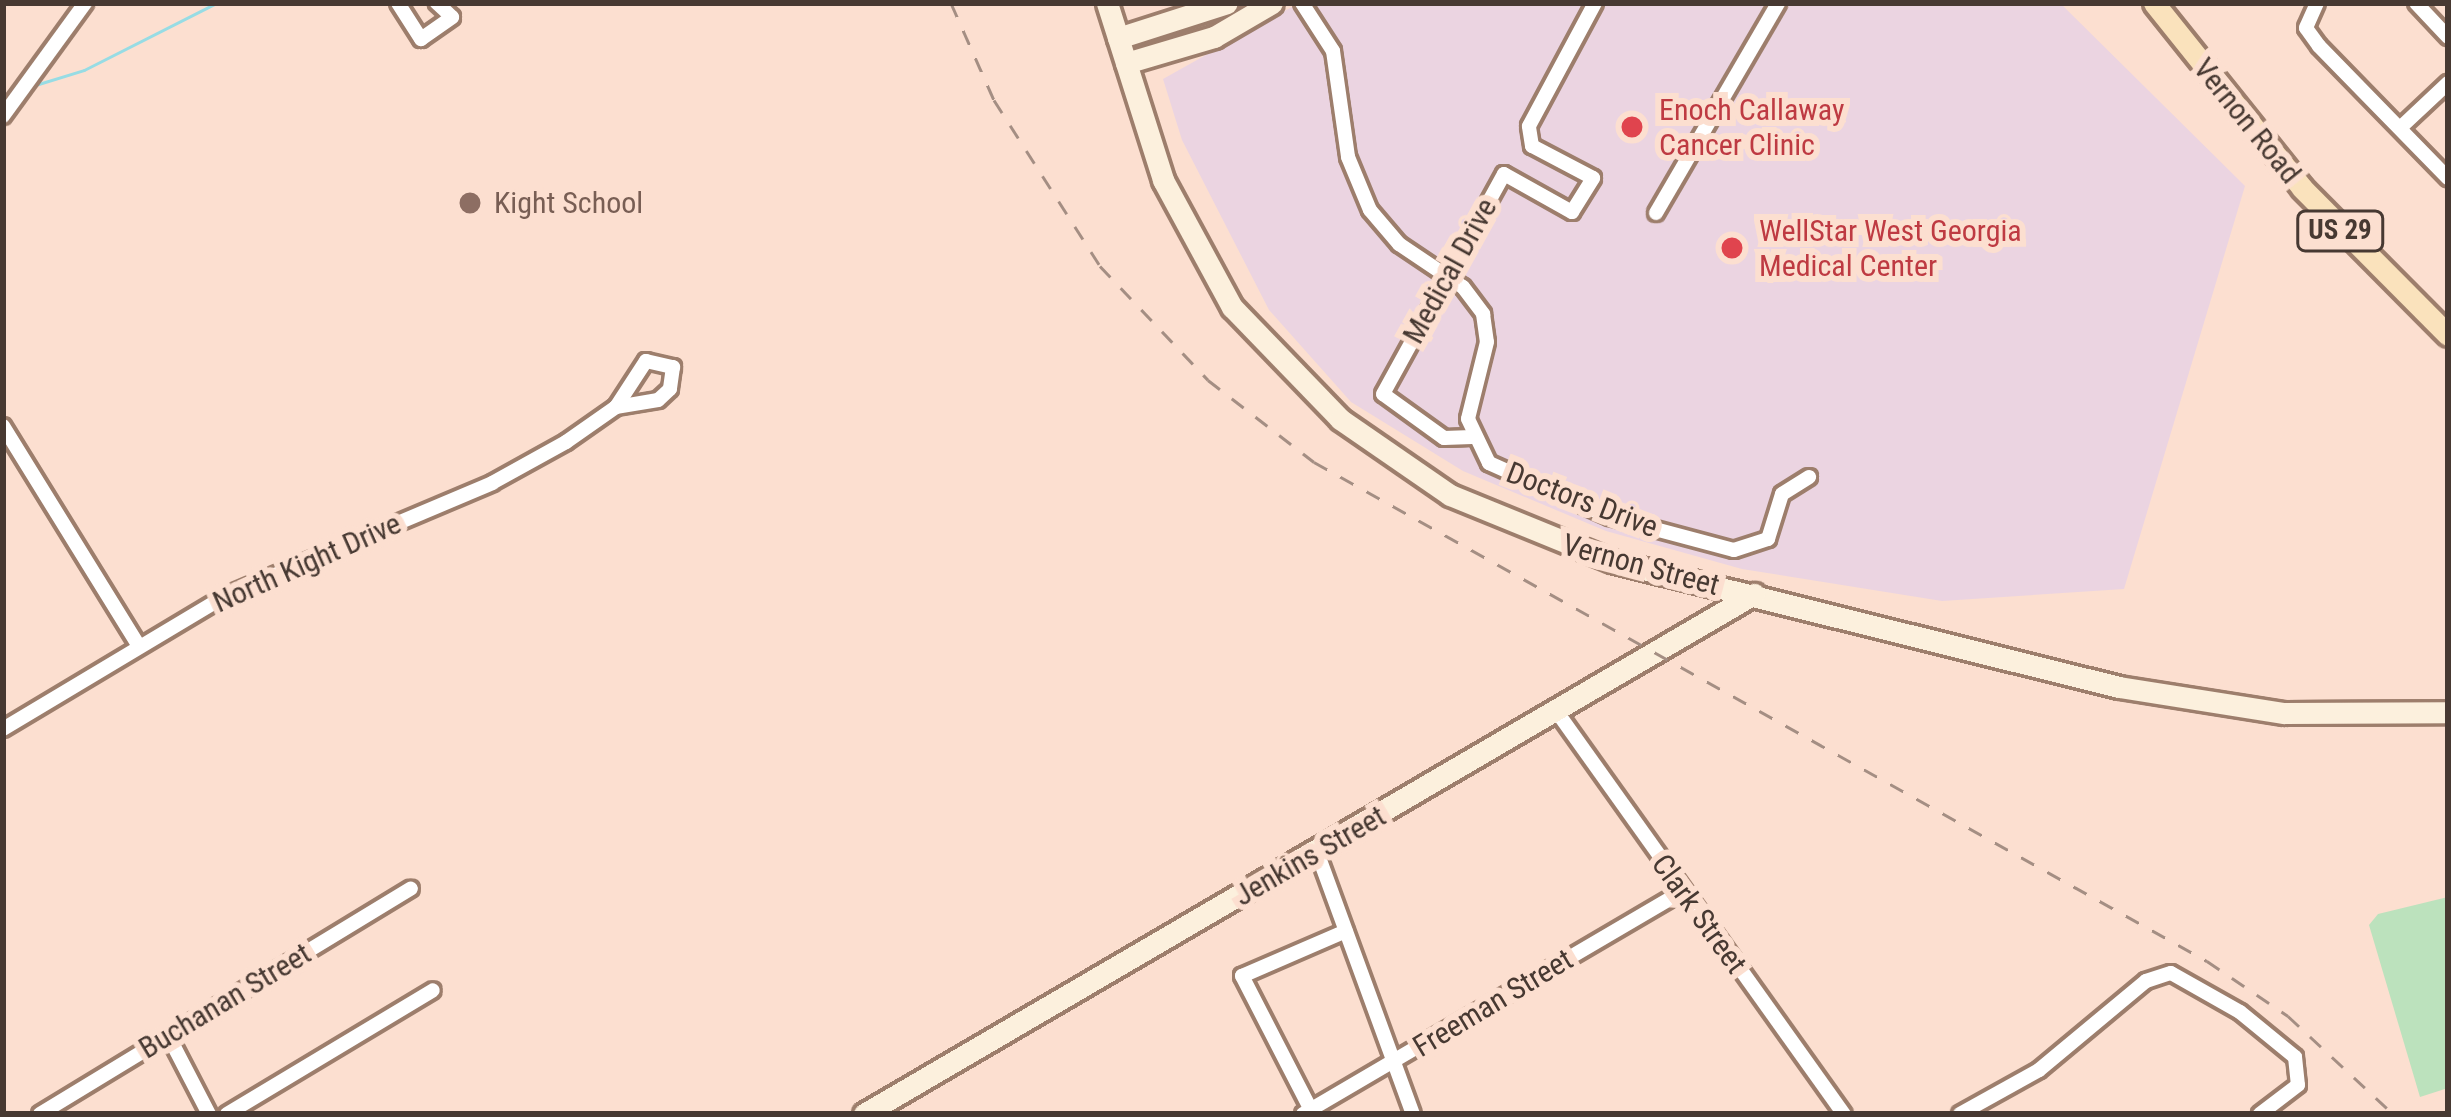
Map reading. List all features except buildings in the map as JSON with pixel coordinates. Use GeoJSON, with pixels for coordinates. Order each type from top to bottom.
{"type":"FeatureCollection","features":[{"type":"Feature","properties":{"kind":"main road","name":"Vernon Road"},"geometry":{"type":"LineString","coordinates":[[2154,3],[2316,204],[2448,335]]}},
{"type":"Feature","properties":{"kind":"street"},"geometry":{"type":"LineString","coordinates":[[3,116],[85,3]]}},
{"type":"Feature","properties":{"kind":"street"},"geometry":{"type":"LineString","coordinates":[[398,3],[421,39],[452,17],[437,3]]}},
{"type":"Feature","properties":{"kind":"street","name":"Vernon Street"},"geometry":{"type":"LineString","coordinates":[[1107,3],[1163,180],[1200,258],[1250,330],[1340,419],[1421,478],[1510,525],[1612,561],[2222,707],[2384,717],[2448,712]]}},
{"type":"Feature","properties":{"kind":"street"},"geometry":{"type":"LineString","coordinates":[[1118,38],[1227,3]]}},
{"type":"Feature","properties":{"kind":"street"},"geometry":{"type":"LineString","coordinates":[[1126,63],[1214,37],[1272,3]]}},
{"type":"Feature","properties":{"kind":"street"},"geometry":{"type":"LineString","coordinates":[[1302,3],[1333,51],[1348,157],[1370,210],[1399,244],[1448,274],[1476,302],[1487,328],[1467,409],[1472,437]]}},
{"type":"Feature","properties":{"kind":"street","name":"Medical Drive"},"geometry":{"type":"LineString","coordinates":[[1472,437],[1444,438],[1383,394],[1504,174],[1572,212],[1593,178],[1532,146],[1529,125],[1595,3]]}},
{"type":"Feature","properties":{"kind":"street"},"geometry":{"type":"LineString","coordinates":[[1656,213],[1778,3]]}},
{"type":"Feature","properties":{"kind":"street"},"geometry":{"type":"LineString","coordinates":[[2317,3],[2306,28],[2448,178]]}},
{"type":"Feature","properties":{"kind":"street"},"geometry":{"type":"LineString","coordinates":[[2416,3],[2448,38]]}},
{"type":"Feature","properties":{"kind":"street"},"geometry":{"type":"LineString","coordinates":[[2400,128],[2448,82]]}},
{"type":"Feature","properties":{"kind":"street","name":"North Kight Drive"},"geometry":{"type":"LineString","coordinates":[[3,729],[137,643],[258,581],[492,483],[616,407]]}},
{"type":"Feature","properties":{"kind":"street"},"geometry":{"type":"LineString","coordinates":[[3,426],[137,643]]}},
{"type":"Feature","properties":{"kind":"street","name":"Doctors Drive"},"geometry":{"type":"LineString","coordinates":[[1472,437],[1496,470],[1546,494],[1733,550],[1768,539],[1782,494],[1809,477]]}},
{"type":"Feature","properties":{"kind":"street","name":"Jenkins Street"},"geometry":{"type":"LineString","coordinates":[[864,1114],[1754,594]]}},
{"type":"Feature","properties":{"kind":"street","name":"Clark Street"},"geometry":{"type":"LineString","coordinates":[[1557,712],[1844,1114]]}},
{"type":"Feature","properties":{"kind":"street"},"geometry":{"type":"LineString","coordinates":[[1317,852],[1413,1114]]}},
{"type":"Feature","properties":{"kind":"street","name":"Buchanan Street"},"geometry":{"type":"LineString","coordinates":[[40,1114],[411,888]]}},
{"type":"Feature","properties":{"kind":"street","name":"Freeman Street"},"geometry":{"type":"LineString","coordinates":[[1307,1112],[1682,892]]}},
{"type":"Feature","properties":{"kind":"street"},"geometry":{"type":"LineString","coordinates":[[1307,1112],[1242,976],[1346,931]]}},
{"type":"Feature","properties":{"kind":"street"},"geometry":{"type":"LineString","coordinates":[[1960,1114],[2038,1070],[2146,980],[2170,973],[2240,1012],[2295,1057],[2298,1085],[2260,1114]]}},
{"type":"Feature","properties":{"kind":"street"},"geometry":{"type":"LineString","coordinates":[[227,1114],[433,990]]}},
{"type":"Feature","properties":{"kind":"street"},"geometry":{"type":"LineString","coordinates":[[168,1036],[209,1114]]}},
{"type":"Feature","properties":{"kind":"shaded area","name":"WellStar West Georgia Medical Center"},"geometry":{"type":"Polygon","coordinates":[[[1299,3],[2060,3],[2245,186],[2124,589],[1942,601],[1742,569],[1606,531],[1463,471],[1351,402],[1269,310],[1182,140],[1163,79],[1299,3]]]}},
{"type":"Feature","properties":{"kind":"green space"},"geometry":{"type":"Polygon","coordinates":[[[2448,897],[2448,1088],[2420,1097],[2369,925],[2378,914],[2448,897]]]}},
{"type":"Feature","properties":{"kind":"waterway"},"geometry":{"type":"LineString","coordinates":[[32,86],[84,70],[216,3]]}},
{"type":"Feature","properties":{"kind":"railway"},"geometry":{"type":"LineString","coordinates":[[951,3],[994,100],[1100,266],[1208,380],[1314,462],[2207,961],[2288,1016],[2393,1114]]}},
{"type":"Feature","properties":{"kind":"place","name":"Enoch Callaway Cancer Clinic"},"geometry":{"type":"Point","coordinates":[1632,127]}},
{"type":"Feature","properties":{"kind":"place","name":"Kight School"},"geometry":{"type":"Point","coordinates":[470,203]}},
{"type":"Feature","properties":{"kind":"place","name":"WellStar West Georgia Medical Center"},"geometry":{"type":"Point","coordinates":[1732,248]}}]}
